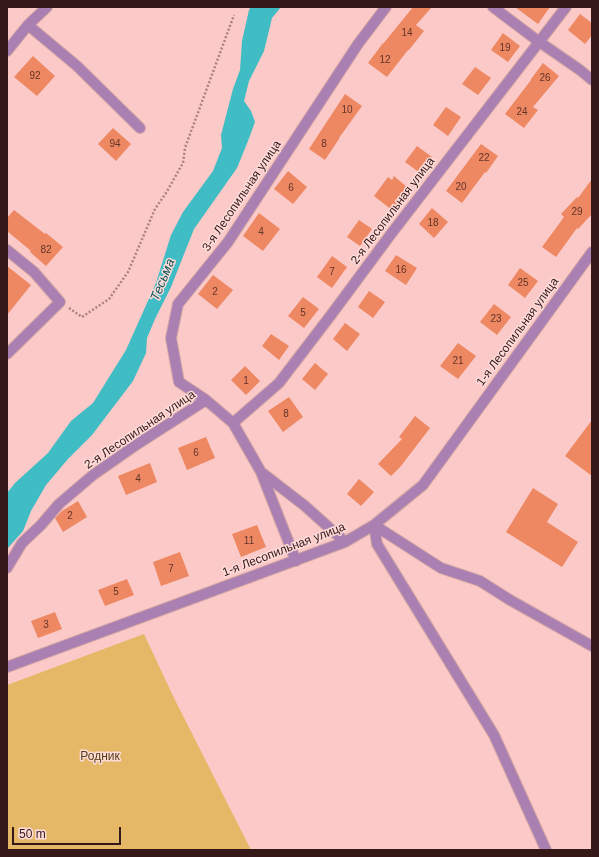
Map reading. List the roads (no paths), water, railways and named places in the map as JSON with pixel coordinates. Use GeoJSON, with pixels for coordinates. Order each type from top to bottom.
{"type":"FeatureCollection","features":[{"type":"Feature","properties":{"kind":"street"},"geometry":{"type":"LineString","coordinates":[[7,51],[28,25],[47,7]]}},
{"type":"Feature","properties":{"kind":"street","name":"3-я Лесопильная улица"},"geometry":{"type":"LineString","coordinates":[[261,472],[233,423],[206,400],[179,382],[171,338],[178,304],[228,242],[358,44],[386,7]]}},
{"type":"Feature","properties":{"kind":"street"},"geometry":{"type":"LineString","coordinates":[[493,7],[592,80]]}},
{"type":"Feature","properties":{"kind":"street","name":"2-я Лесопильная улица"},"geometry":{"type":"LineString","coordinates":[[233,423],[279,383],[396,227],[538,41],[566,7]]}},
{"type":"Feature","properties":{"kind":"street"},"geometry":{"type":"LineString","coordinates":[[28,25],[77,66],[140,128]]}},
{"type":"Feature","properties":{"kind":"street"},"geometry":{"type":"LineString","coordinates":[[7,250],[34,272],[60,302],[7,354]]}},
{"type":"Feature","properties":{"kind":"street","name":"1-я Лесопильная улица"},"geometry":{"type":"LineString","coordinates":[[7,667],[346,542],[374,525],[423,485],[592,252]]}},
{"type":"Feature","properties":{"kind":"street","name":"2-я Лесопильная улица"},"geometry":{"type":"LineString","coordinates":[[7,568],[22,543],[42,525],[59,504],[88,480],[136,445],[206,400]]}},
{"type":"Feature","properties":{"kind":"street"},"geometry":{"type":"LineString","coordinates":[[261,472],[305,506],[346,542]]}},
{"type":"Feature","properties":{"kind":"street"},"geometry":{"type":"LineString","coordinates":[[261,472],[296,561]]}},
{"type":"Feature","properties":{"kind":"street"},"geometry":{"type":"LineString","coordinates":[[374,525],[441,568],[480,580],[510,600],[592,646]]}},
{"type":"Feature","properties":{"kind":"street"},"geometry":{"type":"LineString","coordinates":[[374,525],[377,544],[494,735],[546,850]]}},
{"type":"Feature","properties":{"kind":"water","name":"Тесьма"},"geometry":{"type":"Polygon","coordinates":[[[251,7],[281,7],[272,18],[264,51],[249,81],[244,101],[251,111],[255,122],[237,168],[194,229],[171,287],[147,338],[146,353],[133,381],[92,435],[68,459],[46,485],[31,511],[23,531],[7,549],[7,493],[15,483],[48,453],[71,421],[93,403],[126,350],[156,283],[171,235],[183,212],[213,171],[222,148],[221,135],[233,89],[240,70],[242,41],[251,7]]]}},
{"type":"Feature","properties":{"kind":"park label","name":"Родник"},"geometry":{"type":"Point","coordinates":[100,757]}}]}
